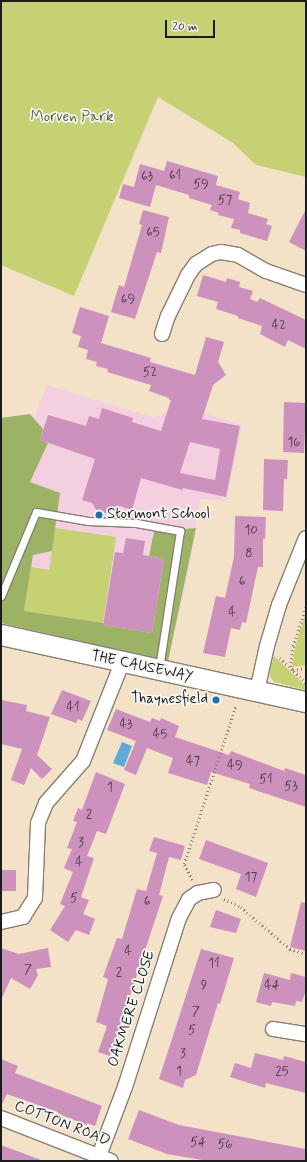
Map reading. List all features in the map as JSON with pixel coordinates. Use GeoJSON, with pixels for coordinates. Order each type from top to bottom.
{"type":"FeatureCollection","features":[{"type":"Feature","properties":{"kind":"main road","name":"THE CAUSEWAY"},"geometry":{"type":"LineString","coordinates":[[1,635],[122,663],[306,702]]}},
{"type":"Feature","properties":{"kind":"street"},"geometry":{"type":"LineString","coordinates":[[162,334],[168,316],[188,275],[196,264],[212,254],[221,252],[238,255],[266,271],[306,285]]}},
{"type":"Feature","properties":{"kind":"street"},"geometry":{"type":"LineString","coordinates":[[249,690],[267,646],[279,604],[306,538]]}},
{"type":"Feature","properties":{"kind":"street"},"geometry":{"type":"LineString","coordinates":[[1,922],[23,918],[35,898],[38,823],[46,803],[83,761],[122,663]]}},
{"type":"Feature","properties":{"kind":"street"},"geometry":{"type":"LineString","coordinates":[[198,893],[214,890]]}},
{"type":"Feature","properties":{"kind":"street","name":"OAKMERE CLOSE"},"geometry":{"type":"LineString","coordinates":[[105,1159],[125,1087],[179,918],[190,899],[198,893]]}},
{"type":"Feature","properties":{"kind":"street"},"geometry":{"type":"LineString","coordinates":[[273,1029],[306,1034]]}},
{"type":"Feature","properties":{"kind":"street","name":"COTTON ROAD"},"geometry":{"type":"LineString","coordinates":[[1,1118],[105,1159]]}},
{"type":"Feature","properties":{"kind":"lane"},"geometry":{"type":"LineString","coordinates":[[1,596],[36,512],[88,521],[136,523],[180,531],[158,670]]}},
{"type":"Feature","properties":{"kind":"path"},"geometry":{"type":"LineString","coordinates":[[290,667],[293,646],[306,606]]}},
{"type":"Feature","properties":{"kind":"path"},"geometry":{"type":"LineString","coordinates":[[267,646],[306,683]]}},
{"type":"Feature","properties":{"kind":"path"},"geometry":{"type":"LineString","coordinates":[[293,670],[306,668]]}},
{"type":"Feature","properties":{"kind":"path"},"geometry":{"type":"LineString","coordinates":[[198,893],[184,864],[249,690]]}},
{"type":"Feature","properties":{"kind":"path"},"geometry":{"type":"LineString","coordinates":[[214,890],[221,898],[241,907],[290,949],[306,954]]}},
{"type":"Feature","properties":{"kind":"shaded area","name":"Stormont School"},"geometry":{"type":"Polygon","coordinates":[[[47,385],[155,418],[178,405],[242,425],[226,501],[200,499],[190,562],[168,661],[1,623],[1,502],[47,385]]]}},
{"type":"Feature","properties":{"kind":"green space","name":"Morven Park"},"geometry":{"type":"Polygon","coordinates":[[[1,1],[306,1],[306,177],[256,165],[233,143],[158,97],[74,296],[1,265],[1,1]]]}},
{"type":"Feature","properties":{"kind":"green space"},"geometry":{"type":"Polygon","coordinates":[[[30,414],[43,429],[40,440],[48,443],[30,482],[60,493],[52,551],[33,555],[24,611],[103,623],[103,625],[152,633],[164,559],[149,556],[154,532],[196,528],[168,661],[1,623],[1,418],[30,414]]]}},
{"type":"Feature","properties":{"kind":"green space"},"geometry":{"type":"Polygon","coordinates":[[[55,528],[116,537],[103,623],[24,611],[31,567],[49,570],[55,528]]]}},
{"type":"Feature","properties":{"kind":"green space"},"geometry":{"type":"Polygon","coordinates":[[[306,612],[306,665],[292,667],[295,647],[306,612]]]}},
{"type":"Feature","properties":{"kind":"green space"},"geometry":{"type":"Polygon","coordinates":[[[274,656],[306,686],[306,690],[274,682],[270,676],[270,670],[274,656]]]}},
{"type":"Feature","properties":{"kind":"water"},"geometry":{"type":"Polygon","coordinates":[[[122,742],[132,746],[124,767],[113,763],[122,742]]]}},
{"type":"Feature","properties":{"kind":"building"},"geometry":{"type":"Polygon","coordinates":[[[167,161],[218,176],[216,185],[240,192],[238,199],[250,203],[248,213],[268,219],[266,224],[272,226],[267,241],[240,233],[240,230],[231,228],[234,219],[218,215],[219,213],[210,210],[212,205],[189,198],[189,195],[156,185],[150,207],[119,198],[123,184],[134,187],[140,164],[164,171],[167,161]]]}},
{"type":"Feature","properties":{"kind":"building"},"geometry":{"type":"Polygon","coordinates":[[[306,209],[306,251],[289,242],[306,209]]]}},
{"type":"Feature","properties":{"kind":"building"},"geometry":{"type":"Polygon","coordinates":[[[143,210],[169,217],[161,253],[157,252],[135,319],[111,312],[119,285],[124,287],[142,225],[139,224],[143,210]]]}},
{"type":"Feature","properties":{"kind":"building"},"geometry":{"type":"Polygon","coordinates":[[[203,275],[226,282],[227,278],[240,282],[239,287],[253,291],[250,299],[257,302],[260,298],[306,320],[306,349],[288,340],[285,347],[260,334],[262,326],[216,309],[218,302],[197,296],[203,275]]]}},
{"type":"Feature","properties":{"kind":"building"},"geometry":{"type":"Polygon","coordinates":[[[80,307],[109,316],[101,343],[151,358],[150,362],[195,375],[206,337],[224,342],[218,362],[226,375],[213,385],[202,419],[240,426],[226,497],[183,488],[182,490],[141,478],[132,510],[120,506],[106,513],[97,511],[92,503],[82,500],[95,459],[40,440],[48,415],[86,426],[89,416],[99,419],[102,408],[133,418],[132,422],[161,431],[171,400],[149,391],[151,385],[107,372],[108,369],[96,366],[97,362],[86,359],[88,350],[78,347],[81,336],[72,333],[80,307]],[[190,442],[180,473],[215,480],[220,449],[190,442]]]}},
{"type":"Feature","properties":{"kind":"building"},"geometry":{"type":"Polygon","coordinates":[[[284,402],[306,403],[304,453],[283,452],[284,402]]]}},
{"type":"Feature","properties":{"kind":"building"},"geometry":{"type":"Polygon","coordinates":[[[264,459],[288,460],[287,479],[284,479],[283,511],[263,510],[264,459]]]}},
{"type":"Feature","properties":{"kind":"building"},"geometry":{"type":"Polygon","coordinates":[[[235,516],[266,517],[265,539],[263,539],[263,567],[258,567],[246,623],[242,622],[240,630],[231,628],[225,657],[203,653],[216,596],[225,598],[234,557],[235,516]]]}},
{"type":"Feature","properties":{"kind":"building"},"geometry":{"type":"Polygon","coordinates":[[[126,538],[145,541],[143,555],[164,559],[152,633],[103,625],[115,552],[123,553],[126,538]]]}},
{"type":"Feature","properties":{"kind":"building"},"geometry":{"type":"Polygon","coordinates":[[[62,690],[91,701],[82,721],[78,719],[76,723],[51,714],[62,690]]]}},
{"type":"Feature","properties":{"kind":"building"},"geometry":{"type":"Polygon","coordinates":[[[1,700],[27,705],[26,711],[50,717],[37,755],[52,769],[42,779],[31,768],[24,785],[11,780],[22,749],[1,744],[1,700]]]}},
{"type":"Feature","properties":{"kind":"building"},"geometry":{"type":"Polygon","coordinates":[[[116,709],[150,722],[152,718],[160,721],[161,718],[179,726],[175,737],[229,755],[231,751],[284,771],[285,768],[306,775],[306,807],[249,788],[250,784],[211,772],[207,785],[168,773],[173,758],[147,748],[136,775],[124,770],[136,741],[107,730],[116,709]]]}},
{"type":"Feature","properties":{"kind":"building"},"geometry":{"type":"Polygon","coordinates":[[[96,772],[125,784],[106,834],[97,831],[87,856],[94,858],[81,897],[89,900],[83,914],[95,919],[89,935],[76,930],[68,942],[50,930],[65,906],[60,904],[73,872],[64,868],[72,849],[67,848],[77,822],[73,821],[78,808],[82,810],[96,772]]]}},
{"type":"Feature","properties":{"kind":"building"},"geometry":{"type":"Polygon","coordinates":[[[154,837],[185,846],[181,860],[169,857],[159,895],[163,896],[110,1056],[98,1052],[107,1026],[96,1022],[108,979],[103,977],[117,938],[122,939],[137,889],[146,891],[157,853],[149,851],[154,837]]]}},
{"type":"Feature","properties":{"kind":"building"},"geometry":{"type":"Polygon","coordinates":[[[206,840],[268,863],[256,897],[236,889],[241,874],[199,859],[206,840]]]}},
{"type":"Feature","properties":{"kind":"building"},"geometry":{"type":"Polygon","coordinates":[[[1,870],[16,870],[16,891],[1,891],[1,870]]]}},
{"type":"Feature","properties":{"kind":"building"},"geometry":{"type":"Polygon","coordinates":[[[301,902],[306,903],[306,951],[290,947],[301,902]]]}},
{"type":"Feature","properties":{"kind":"building"},"geometry":{"type":"Polygon","coordinates":[[[216,910],[241,919],[236,933],[210,927],[216,910]]]}},
{"type":"Feature","properties":{"kind":"building"},"geometry":{"type":"Polygon","coordinates":[[[1,948],[19,954],[48,948],[51,967],[36,969],[38,975],[30,989],[11,978],[1,1000],[1,948]]]}},
{"type":"Feature","properties":{"kind":"building"},"geometry":{"type":"Polygon","coordinates":[[[201,949],[234,958],[220,1004],[218,1003],[196,1075],[185,1080],[183,1088],[159,1079],[201,949]]]}},
{"type":"Feature","properties":{"kind":"building"},"geometry":{"type":"Polygon","coordinates":[[[264,973],[290,980],[291,973],[306,977],[306,990],[302,1002],[296,1001],[295,1006],[272,1002],[271,1006],[256,1002],[264,973]]]}},
{"type":"Feature","properties":{"kind":"building"},"geometry":{"type":"Polygon","coordinates":[[[255,1053],[283,1060],[284,1056],[306,1062],[306,1093],[266,1083],[265,1088],[230,1077],[235,1063],[251,1068],[255,1053]]]}},
{"type":"Feature","properties":{"kind":"building"},"geometry":{"type":"Polygon","coordinates":[[[1,1059],[18,1066],[15,1073],[102,1106],[95,1126],[87,1123],[87,1125],[59,1114],[58,1112],[7,1094],[1,1106],[1,1059]]]}},
{"type":"Feature","properties":{"kind":"building"},"geometry":{"type":"Polygon","coordinates":[[[139,1110],[179,1125],[306,1149],[306,1161],[208,1161],[167,1154],[128,1139],[139,1110]]]}},
{"type":"Feature","properties":{"kind":"building"},"geometry":{"type":"Polygon","coordinates":[[[1,1145],[41,1160],[1,1161],[1,1145]]]}},
{"type":"Feature","properties":{"kind":"place","name":"Stormont School"},"geometry":{"type":"Point","coordinates":[99,515]}},
{"type":"Feature","properties":{"kind":"place","name":"Thaynesfield"},"geometry":{"type":"Point","coordinates":[216,700]}}]}
